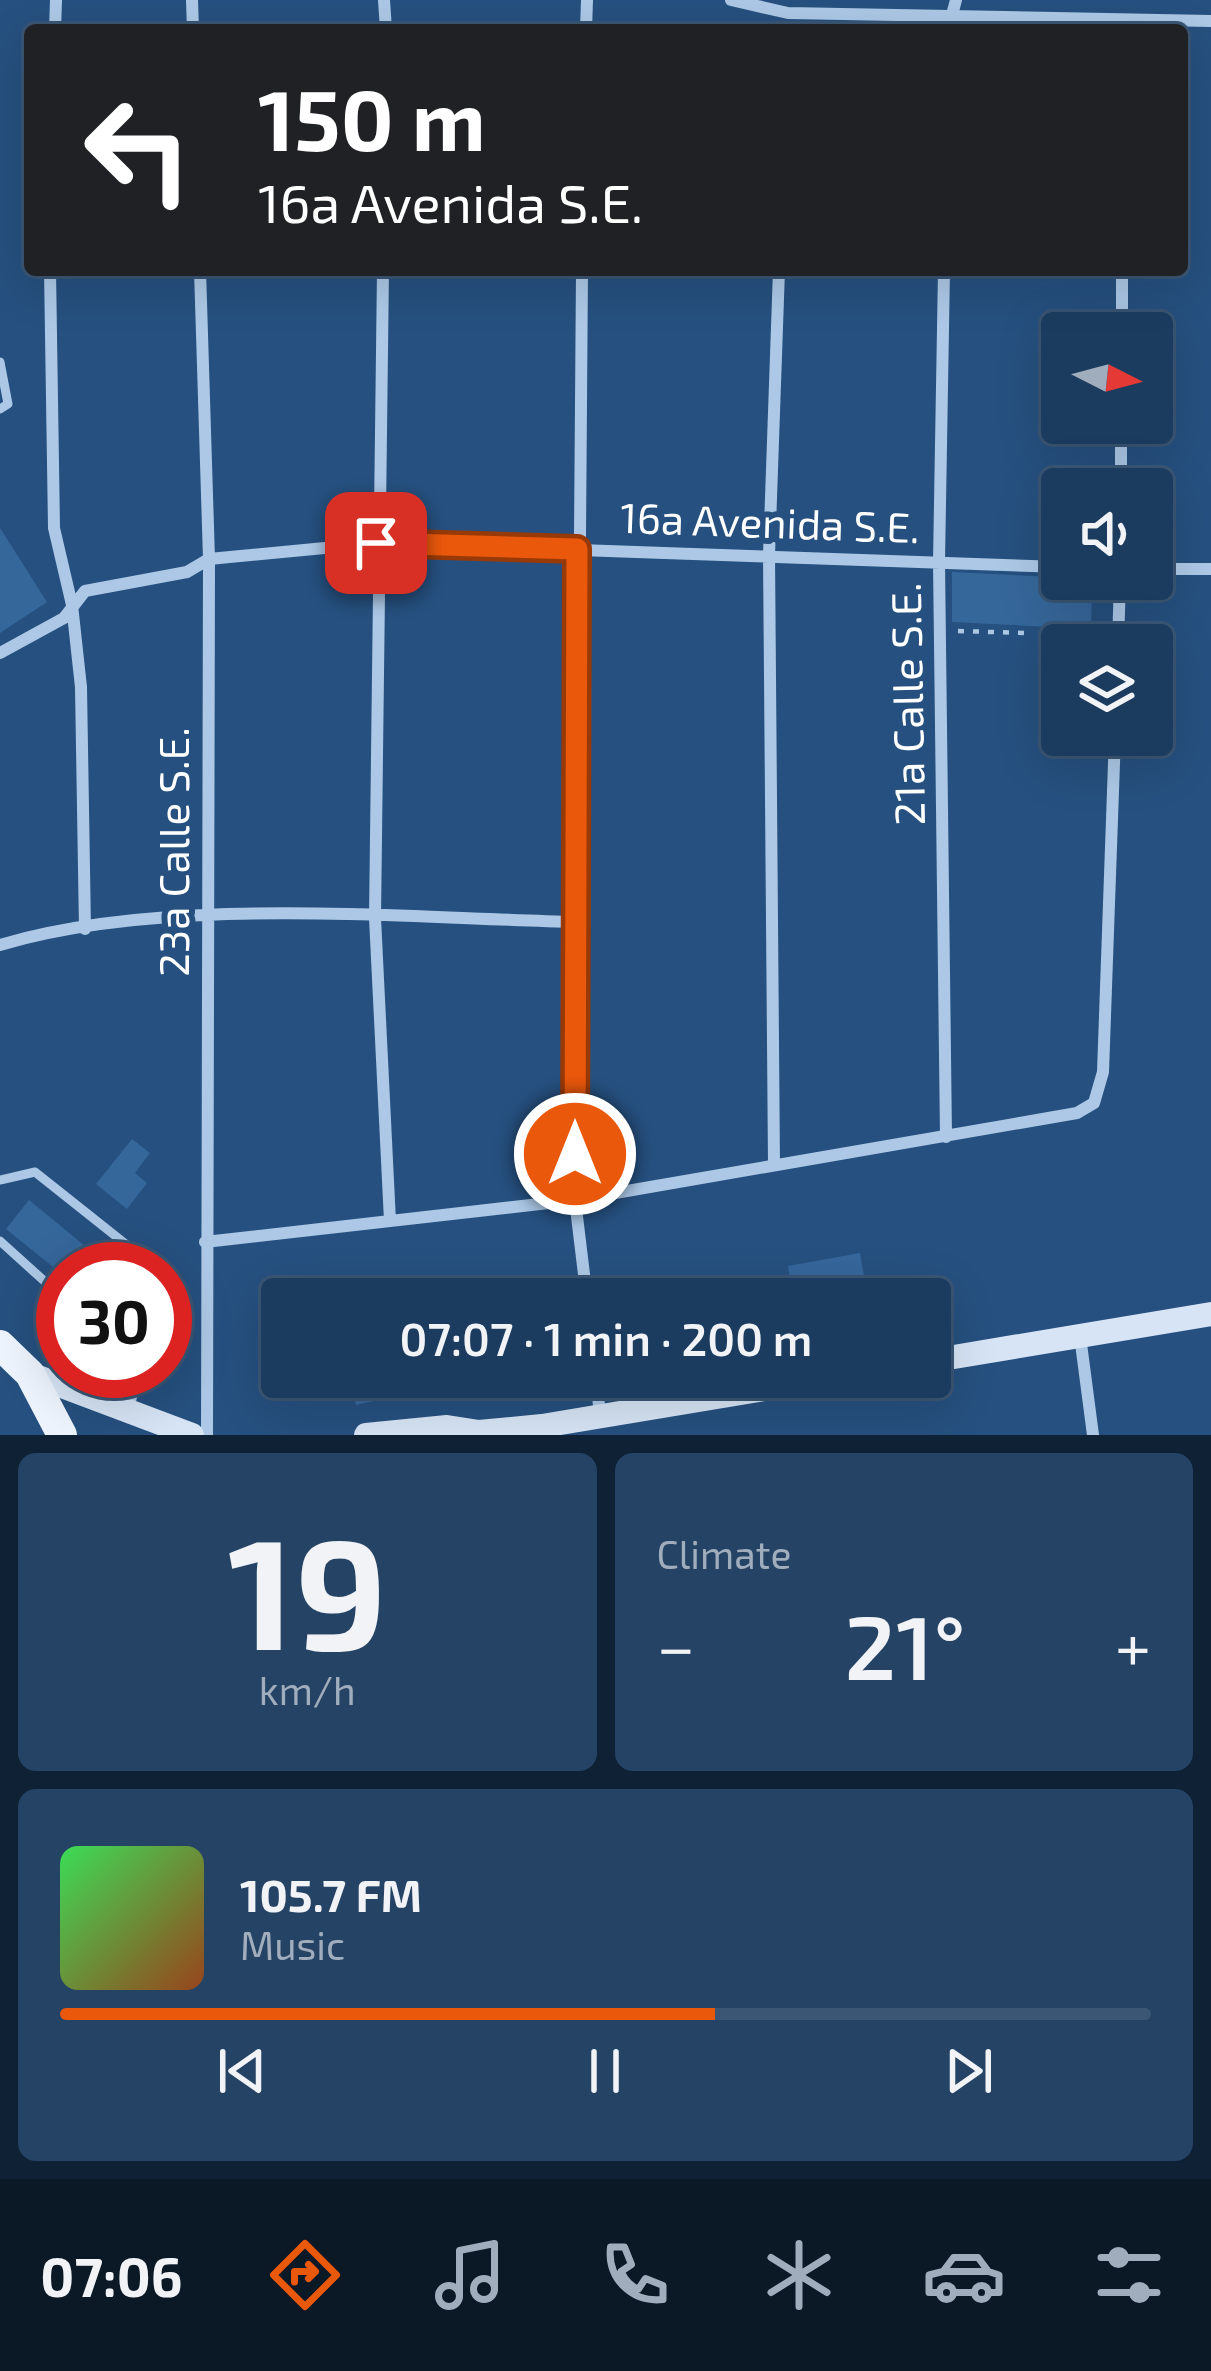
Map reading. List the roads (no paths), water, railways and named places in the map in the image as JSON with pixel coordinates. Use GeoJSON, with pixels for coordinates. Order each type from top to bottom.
{"type":"FeatureCollection","features":[{"type":"Feature","properties":{"kind":"main road"},"geometry":{"type":"LineString","coordinates":[[951,1358],[1211,1314]]}},
{"type":"Feature","properties":{"kind":"main road"},"geometry":{"type":"LineString","coordinates":[[1,1345],[31,1374],[62,1435]]}},
{"type":"Feature","properties":{"kind":"main road"},"geometry":{"type":"LineString","coordinates":[[31,1374],[191,1435]]}},
{"type":"Feature","properties":{"kind":"main road"},"geometry":{"type":"LineString","coordinates":[[366,1435],[447,1427],[478,1434],[709,1398]]}},
{"type":"Feature","properties":{"kind":"street"},"geometry":{"type":"LineString","coordinates":[[731,0],[788,13],[866,7],[948,23],[1036,24]]}},
{"type":"Feature","properties":{"kind":"street"},"geometry":{"type":"LineString","coordinates":[[948,23],[956,0]]}},
{"type":"Feature","properties":{"kind":"street"},"geometry":{"type":"LineString","coordinates":[[788,13],[788,24]]}},
{"type":"Feature","properties":{"kind":"street"},"geometry":{"type":"LineString","coordinates":[[1146,24],[1211,21]]}},
{"type":"Feature","properties":{"kind":"street"},"geometry":{"type":"LineString","coordinates":[[50,276],[54,528],[72,605],[81,687],[85,928]]}},
{"type":"Feature","properties":{"kind":"street","name":"23a Calle S.E."},"geometry":{"type":"LineString","coordinates":[[200,276],[209,559],[207,1435]]}},
{"type":"Feature","properties":{"kind":"street"},"geometry":{"type":"LineString","coordinates":[[382,276],[375,918],[390,1221]]}},
{"type":"Feature","properties":{"kind":"street"},"geometry":{"type":"LineString","coordinates":[[582,276],[575,1200],[584,1278]]}},
{"type":"Feature","properties":{"kind":"street"},"geometry":{"type":"LineString","coordinates":[[774,1165],[769,555],[779,276]]}},
{"type":"Feature","properties":{"kind":"street","name":"21a Calle S.E."},"geometry":{"type":"LineString","coordinates":[[944,276],[940,631],[946,1137]]}},
{"type":"Feature","properties":{"kind":"street"},"geometry":{"type":"LineString","coordinates":[[1122,276],[1122,312]]}},
{"type":"Feature","properties":{"kind":"street","name":"16a Avenida S.E."},"geometry":{"type":"LineString","coordinates":[[0,653],[64,617],[85,591],[187,572],[209,559],[376,543],[1041,566]]}},
{"type":"Feature","properties":{"kind":"street"},"geometry":{"type":"LineString","coordinates":[[1173,569],[1211,569]]}},
{"type":"Feature","properties":{"kind":"street"},"geometry":{"type":"LineString","coordinates":[[205,1242],[575,1200],[1077,1113],[1094,1103],[1103,1072],[1114,756]]}},
{"type":"Feature","properties":{"kind":"street"},"geometry":{"type":"LineString","coordinates":[[0,945],[85,928],[206,915],[576,922]]}},
{"type":"Feature","properties":{"kind":"street"},"geometry":{"type":"LineString","coordinates":[[1080,1336],[1093,1435]]}},
{"type":"Feature","properties":{"kind":"street"},"geometry":{"type":"LineString","coordinates":[[599,1398],[601,1416]]}},
{"type":"Feature","properties":{"kind":"lane"},"geometry":{"type":"LineString","coordinates":[[0,362],[8,404],[0,409]]}},
{"type":"Feature","properties":{"kind":"lane"},"geometry":{"type":"LineString","coordinates":[[0,1180],[20,1172],[44,1177],[124,1242]]}},
{"type":"Feature","properties":{"kind":"lane"},"geometry":{"type":"LineString","coordinates":[[0,1241],[36,1274]]}},
{"type":"Feature","properties":{"kind":"lane"},"geometry":{"type":"LineString","coordinates":[[129,1412],[132,1398]]}}]}
